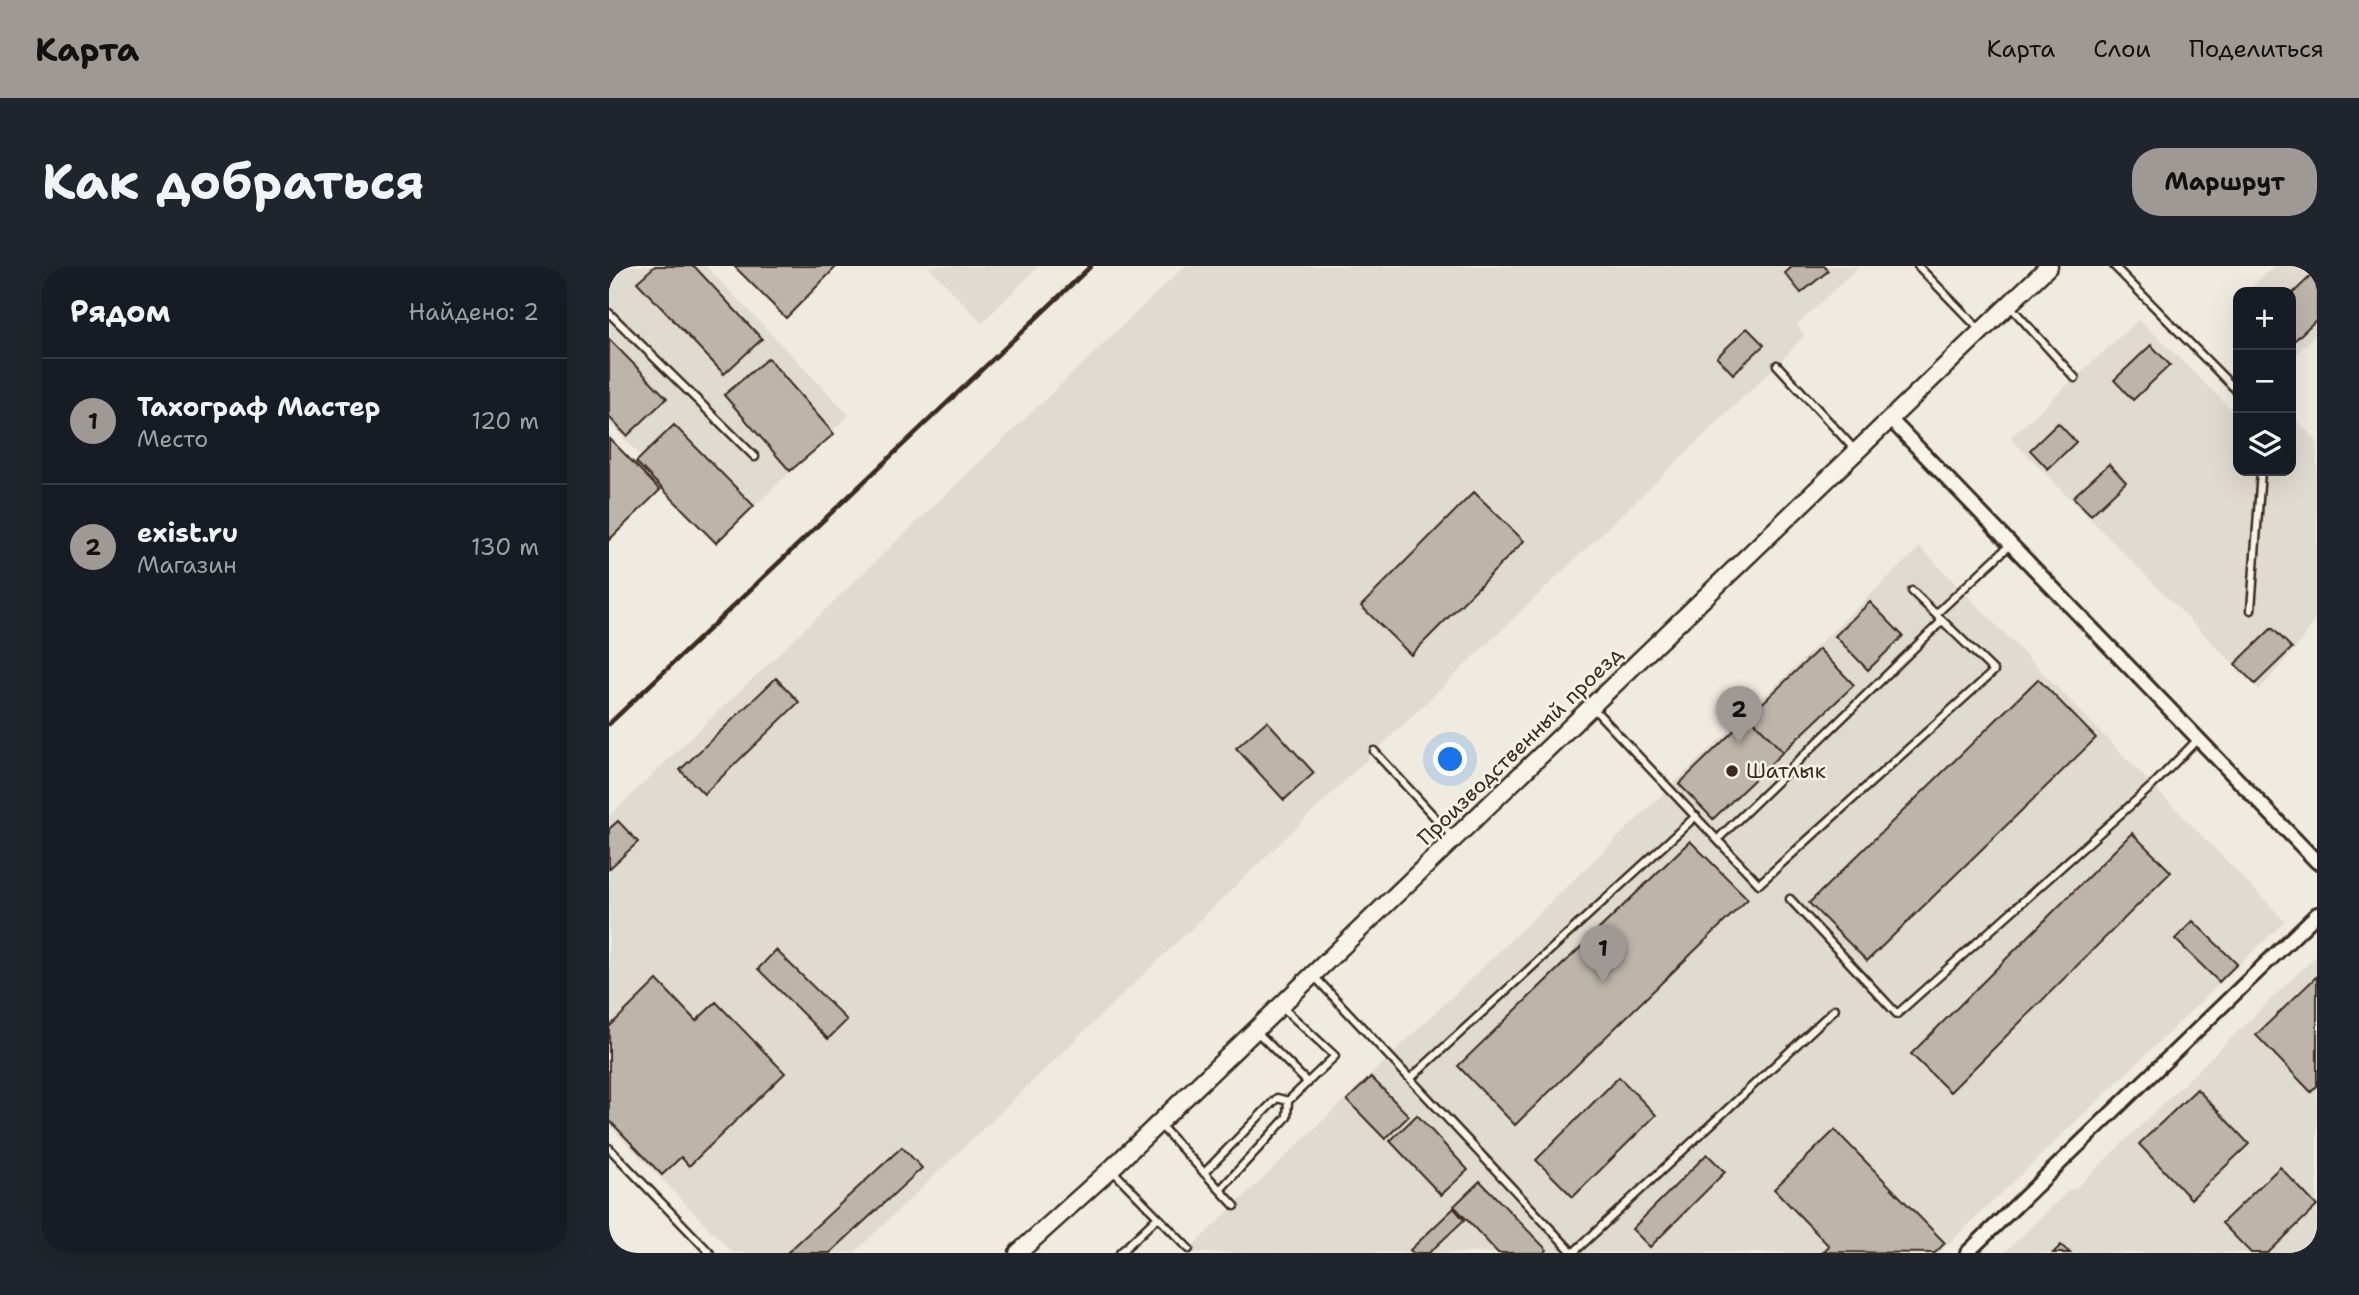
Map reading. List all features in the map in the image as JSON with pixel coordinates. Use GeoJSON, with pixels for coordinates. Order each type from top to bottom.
{"type":"FeatureCollection","features":[{"type":"Feature","properties":{"kind":"street","name":"Производственный проезд"},"geometry":{"type":"LineString","coordinates":[[1018,1253],[1111,1169],[2049,266]]}},
{"type":"Feature","properties":{"kind":"street"},"geometry":{"type":"LineString","coordinates":[[1890,419],[2317,862]]}},
{"type":"Feature","properties":{"kind":"street"},"geometry":{"type":"LineString","coordinates":[[1967,1253],[2317,914]]}},
{"type":"Feature","properties":{"kind":"lane"},"geometry":{"type":"LineString","coordinates":[[1918,266],[1981,331]]}},
{"type":"Feature","properties":{"kind":"lane"},"geometry":{"type":"LineString","coordinates":[[2114,266],[2233,387]]}},
{"type":"Feature","properties":{"kind":"lane"},"geometry":{"type":"LineString","coordinates":[[2008,305],[2075,378]]}},
{"type":"Feature","properties":{"kind":"lane"},"geometry":{"type":"LineString","coordinates":[[609,313],[755,457]]}},
{"type":"Feature","properties":{"kind":"lane"},"geometry":{"type":"LineString","coordinates":[[1777,365],[1856,452]]}},
{"type":"Feature","properties":{"kind":"lane"},"geometry":{"type":"LineString","coordinates":[[2251,610],[2261,476]]}},
{"type":"Feature","properties":{"kind":"lane"},"geometry":{"type":"LineString","coordinates":[[1935,614],[2011,544]]}},
{"type":"Feature","properties":{"kind":"lane"},"geometry":{"type":"LineString","coordinates":[[1591,706],[1759,884],[1994,671],[1912,592]]}},
{"type":"Feature","properties":{"kind":"lane"},"geometry":{"type":"LineString","coordinates":[[1721,836],[1942,621]]}},
{"type":"Feature","properties":{"kind":"lane"},"geometry":{"type":"LineString","coordinates":[[1790,899],[1898,1014],[2152,786],[2198,739]]}},
{"type":"Feature","properties":{"kind":"lane"},"geometry":{"type":"LineString","coordinates":[[1374,751],[1454,838]]}},
{"type":"Feature","properties":{"kind":"lane"},"geometry":{"type":"LineString","coordinates":[[1411,1079],[1696,816]]}},
{"type":"Feature","properties":{"kind":"lane"},"geometry":{"type":"LineString","coordinates":[[1313,975],[1573,1253],[1835,1009]]}},
{"type":"Feature","properties":{"kind":"lane"},"geometry":{"type":"LineString","coordinates":[[1220,1191],[1287,1117],[1288,1101],[1335,1056],[1280,1006]]}},
{"type":"Feature","properties":{"kind":"lane"},"geometry":{"type":"LineString","coordinates":[[1255,1030],[1308,1083]]}},
{"type":"Feature","properties":{"kind":"lane"},"geometry":{"type":"LineString","coordinates":[[1204,1172],[1277,1098],[1288,1101]]}},
{"type":"Feature","properties":{"kind":"lane"},"geometry":{"type":"LineString","coordinates":[[1158,1123],[1235,1206]]}},
{"type":"Feature","properties":{"kind":"lane"},"geometry":{"type":"LineString","coordinates":[[609,1148],[710,1253]]}},
{"type":"Feature","properties":{"kind":"lane"},"geometry":{"type":"LineString","coordinates":[[1111,1169],[1189,1249]]}},
{"type":"Feature","properties":{"kind":"lane"},"geometry":{"type":"LineString","coordinates":[[1120,1253],[1158,1217]]}},
{"type":"Feature","properties":{"kind":"shaded area"},"geometry":{"type":"Polygon","coordinates":[[[609,266],[706,266],[849,415],[721,539],[609,423],[609,266]]]}},
{"type":"Feature","properties":{"kind":"shaded area"},"geometry":{"type":"Polygon","coordinates":[[[928,266],[1039,266],[982,323],[928,266]]]}},
{"type":"Feature","properties":{"kind":"shaded area"},"geometry":{"type":"Polygon","coordinates":[[[1185,266],[1859,266],[1797,325],[1805,335],[1777,365],[854,1253],[733,1253],[609,1125],[609,816],[1185,266]]]}},
{"type":"Feature","properties":{"kind":"shaded area"},"geometry":{"type":"Polygon","coordinates":[[[2274,266],[2317,266],[2317,334],[2296,354],[2296,287],[2252,286],[2274,266]]]}},
{"type":"Feature","properties":{"kind":"shaded area"},"geometry":{"type":"Polygon","coordinates":[[[2139,319],[2233,411],[2233,476],[2296,476],[2296,420],[2317,441],[2317,617],[2301,642],[2259,690],[2010,438],[2139,319]]]}},
{"type":"Feature","properties":{"kind":"shaded area"},"geometry":{"type":"Polygon","coordinates":[[[1920,547],[2285,921],[1939,1253],[1185,1253],[1920,547]]]}},
{"type":"Feature","properties":{"kind":"shaded area"},"geometry":{"type":"Polygon","coordinates":[[[2317,955],[2317,1253],[2004,1253],[2069,1190],[2076,1188],[2317,955]]]}},
{"type":"Feature","properties":{"kind":"building"},"geometry":{"type":"Polygon","coordinates":[[[655,266],[694,266],[762,339],[724,374],[637,282],[655,266]]]}},
{"type":"Feature","properties":{"kind":"building"},"geometry":{"type":"Polygon","coordinates":[[[734,266],[837,266],[786,318],[734,266]]]}},
{"type":"Feature","properties":{"kind":"building"},"geometry":{"type":"Polygon","coordinates":[[[1793,266],[1824,266],[1828,271],[1801,293],[1785,273],[1793,266]]]}},
{"type":"Feature","properties":{"kind":"building"},"geometry":{"type":"Polygon","coordinates":[[[2317,270],[2317,319],[2296,339],[2296,290],[2317,270]]]}},
{"type":"Feature","properties":{"kind":"building"},"geometry":{"type":"Polygon","coordinates":[[[1747,328],[1764,345],[1733,374],[1717,357],[1747,328]]]}},
{"type":"Feature","properties":{"kind":"building"},"geometry":{"type":"Polygon","coordinates":[[[609,339],[667,398],[627,436],[609,417],[609,339]]]}},
{"type":"Feature","properties":{"kind":"building"},"geometry":{"type":"Polygon","coordinates":[[[2151,345],[2170,365],[2133,400],[2114,380],[2151,345]]]}},
{"type":"Feature","properties":{"kind":"building"},"geometry":{"type":"Polygon","coordinates":[[[768,358],[834,434],[790,471],[724,395],[768,358]]]}},
{"type":"Feature","properties":{"kind":"building"},"geometry":{"type":"Polygon","coordinates":[[[2058,423],[2076,442],[2048,469],[2030,450],[2058,423]]]}},
{"type":"Feature","properties":{"kind":"building"},"geometry":{"type":"Polygon","coordinates":[[[674,425],[754,506],[716,543],[636,462],[674,425]]]}},
{"type":"Feature","properties":{"kind":"building"},"geometry":{"type":"Polygon","coordinates":[[[609,438],[660,490],[609,540],[609,438]]]}},
{"type":"Feature","properties":{"kind":"building"},"geometry":{"type":"Polygon","coordinates":[[[2109,464],[2126,482],[2091,515],[2073,497],[2109,464]]]}},
{"type":"Feature","properties":{"kind":"building"},"geometry":{"type":"Polygon","coordinates":[[[1474,492],[1524,541],[1411,655],[1361,606],[1474,492]]]}},
{"type":"Feature","properties":{"kind":"building"},"geometry":{"type":"Polygon","coordinates":[[[1870,602],[1903,636],[1868,670],[1835,636],[1870,602]]]}},
{"type":"Feature","properties":{"kind":"building"},"geometry":{"type":"Polygon","coordinates":[[[2272,628],[2292,648],[2255,684],[2235,664],[2272,628]]]}},
{"type":"Feature","properties":{"kind":"building"},"geometry":{"type":"Polygon","coordinates":[[[1819,649],[1854,685],[1783,752],[1749,716],[1819,649]]]}},
{"type":"Feature","properties":{"kind":"building"},"geometry":{"type":"Polygon","coordinates":[[[776,678],[799,702],[704,794],[680,770],[776,678]]]}},
{"type":"Feature","properties":{"kind":"building"},"geometry":{"type":"Polygon","coordinates":[[[2038,679],[2096,738],[1867,961],[1809,903],[2038,679]]]}},
{"type":"Feature","properties":{"kind":"building"},"geometry":{"type":"Polygon","coordinates":[[[1749,716],[1783,752],[1713,819],[1679,784],[1749,716]]]}},
{"type":"Feature","properties":{"kind":"building"},"geometry":{"type":"Polygon","coordinates":[[[1267,721],[1314,773],[1284,800],[1236,748],[1267,721]]]}},
{"type":"Feature","properties":{"kind":"building"},"geometry":{"type":"Polygon","coordinates":[[[618,821],[638,842],[609,869],[609,829],[618,821]]]}},
{"type":"Feature","properties":{"kind":"building"},"geometry":{"type":"Polygon","coordinates":[[[2132,833],[2171,872],[1950,1092],[1911,1054],[2132,833]]]}},
{"type":"Feature","properties":{"kind":"building"},"geometry":{"type":"Polygon","coordinates":[[[1690,841],[1748,899],[1515,1125],[1458,1066],[1690,841]]]}},
{"type":"Feature","properties":{"kind":"building"},"geometry":{"type":"Polygon","coordinates":[[[2193,921],[2237,964],[2219,982],[2175,939],[2193,921]]]}},
{"type":"Feature","properties":{"kind":"building"},"geometry":{"type":"Polygon","coordinates":[[[776,950],[847,1020],[828,1039],[758,969],[776,950]]]}},
{"type":"Feature","properties":{"kind":"building"},"geometry":{"type":"Polygon","coordinates":[[[2317,976],[2317,1086],[2311,1092],[2256,1035],[2317,976]]]}},
{"type":"Feature","properties":{"kind":"building"},"geometry":{"type":"Polygon","coordinates":[[[657,980],[696,1021],[716,1002],[785,1073],[689,1166],[681,1157],[662,1175],[609,1120],[609,1027],[657,980]]]}},
{"type":"Feature","properties":{"kind":"building"},"geometry":{"type":"Polygon","coordinates":[[[1371,1077],[1409,1116],[1385,1139],[1347,1100],[1371,1077]]]}},
{"type":"Feature","properties":{"kind":"building"},"geometry":{"type":"Polygon","coordinates":[[[1619,1077],[1656,1115],[1573,1197],[1536,1160],[1619,1077]]]}},
{"type":"Feature","properties":{"kind":"building"},"geometry":{"type":"Polygon","coordinates":[[[2197,1089],[2249,1144],[2191,1199],[2139,1144],[2197,1089]]]}},
{"type":"Feature","properties":{"kind":"building"},"geometry":{"type":"Polygon","coordinates":[[[1417,1115],[1468,1170],[1441,1195],[1390,1141],[1417,1115]]]}},
{"type":"Feature","properties":{"kind":"building"},"geometry":{"type":"Polygon","coordinates":[[[1835,1130],[1945,1243],[1935,1253],[1823,1252],[1829,1246],[1774,1189],[1835,1130]]]}},
{"type":"Feature","properties":{"kind":"building"},"geometry":{"type":"Polygon","coordinates":[[[902,1147],[922,1168],[830,1253],[787,1253],[902,1147]]]}},
{"type":"Feature","properties":{"kind":"building"},"geometry":{"type":"Polygon","coordinates":[[[1707,1154],[1725,1172],[1650,1247],[1632,1229],[1707,1154]]]}},
{"type":"Feature","properties":{"kind":"building"},"geometry":{"type":"Polygon","coordinates":[[[2280,1167],[2317,1206],[2268,1253],[2251,1253],[2222,1223],[2280,1167]]]}},
{"type":"Feature","properties":{"kind":"building"},"geometry":{"type":"Polygon","coordinates":[[[1480,1181],[1547,1250],[1544,1253],[1498,1253],[1454,1206],[1480,1181]]]}},
{"type":"Feature","properties":{"kind":"building"},"geometry":{"type":"Polygon","coordinates":[[[1454,1208],[1464,1220],[1429,1253],[1413,1253],[1410,1250],[1454,1208]]]}},
{"type":"Feature","properties":{"kind":"building"},"geometry":{"type":"Polygon","coordinates":[[[2061,1245],[2070,1253],[2053,1253],[2061,1245]]]}},
{"type":"Feature","properties":{"kind":"railway"},"geometry":{"type":"LineString","coordinates":[[609,724],[1091,266]]}},
{"type":"Feature","properties":{"kind":"place","name":"exist.ru"},"geometry":{"type":"Point","coordinates":[1739,744]}},
{"type":"Feature","properties":{"kind":"place","name":"Шатлык"},"geometry":{"type":"Point","coordinates":[1732,771]}},
{"type":"Feature","properties":{"kind":"place","name":"Тахограф Мастер"},"geometry":{"type":"Point","coordinates":[1603,983]}}]}
